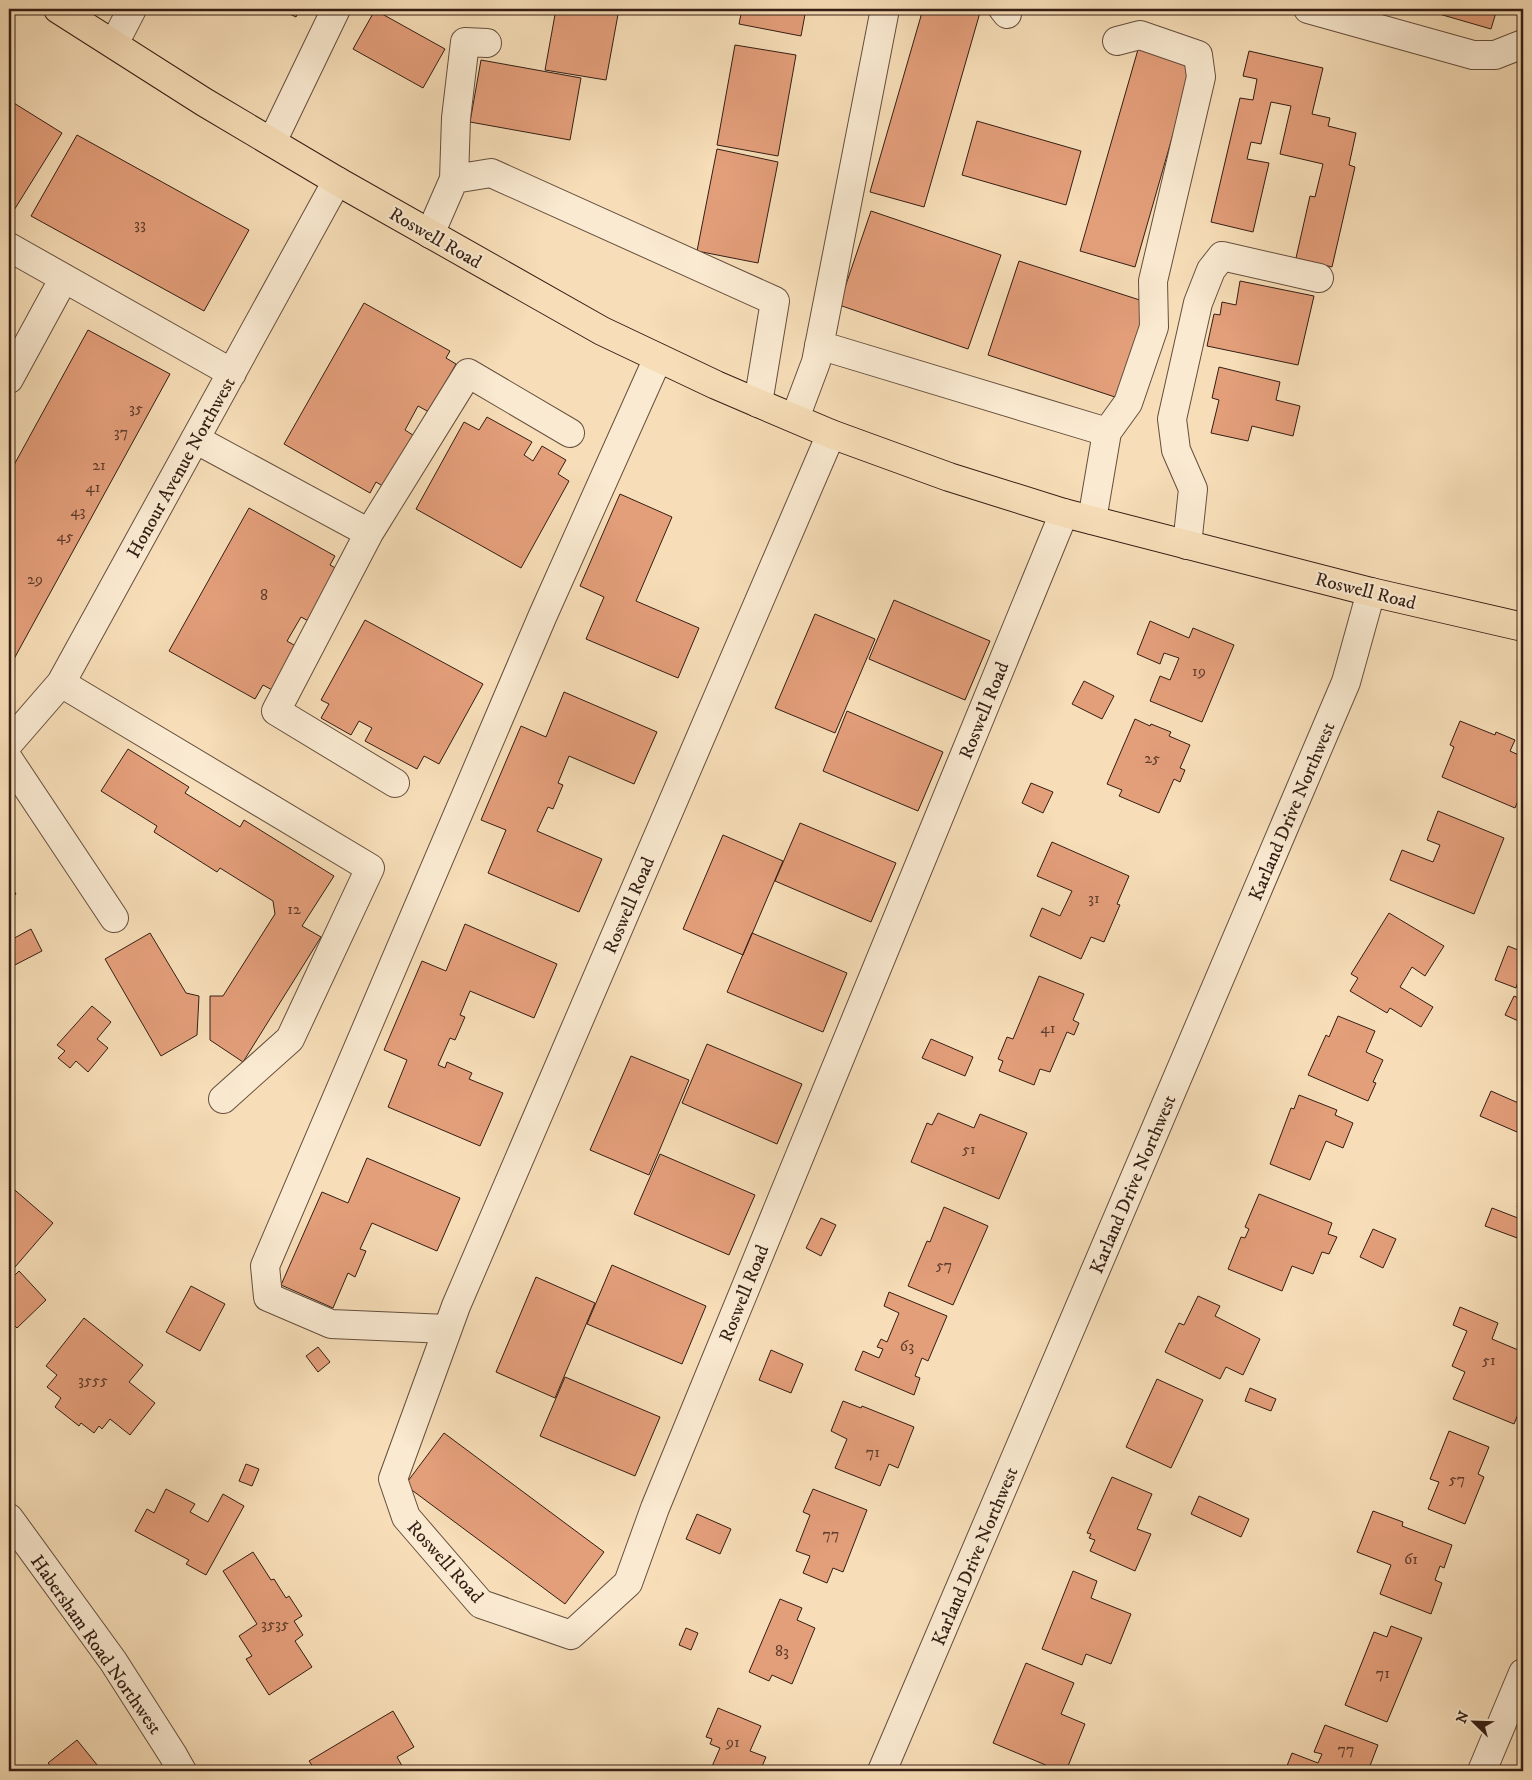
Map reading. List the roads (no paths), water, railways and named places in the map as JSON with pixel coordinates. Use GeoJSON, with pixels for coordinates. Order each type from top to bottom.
{"type":"FeatureCollection","features":[{"type":"Feature","properties":{"kind":"main road","name":"Roswell Road"},"geometry":{"type":"LineString","coordinates":[[58,9],[204,102],[337,181],[602,331],[758,403],[831,434],[949,477],[1064,513],[1371,592],[1523,628]]}},
{"type":"Feature","properties":{"kind":"street"},"geometry":{"type":"LineString","coordinates":[[114,44],[132,9]]}},
{"type":"Feature","properties":{"kind":"street"},"geometry":{"type":"LineString","coordinates":[[272,142],[336,9]]}},
{"type":"Feature","properties":{"kind":"street"},"geometry":{"type":"LineString","coordinates":[[795,418],[816,362],[820,345],[885,9]]}},
{"type":"Feature","properties":{"kind":"street"},"geometry":{"type":"LineString","coordinates":[[1308,9],[1473,55],[1495,55],[1523,44]]}},
{"type":"Feature","properties":{"kind":"street"},"geometry":{"type":"LineString","coordinates":[[1092,520],[1107,432],[1128,403],[1154,328],[1153,281],[1201,77],[1198,55],[1140,34],[1118,42]]}},
{"type":"Feature","properties":{"kind":"street"},"geometry":{"type":"LineString","coordinates":[[430,234],[454,179],[456,118],[465,42],[487,43]]}},
{"type":"Feature","properties":{"kind":"street"},"geometry":{"type":"LineString","coordinates":[[454,179],[491,173],[774,301],[758,403]]}},
{"type":"Feature","properties":{"kind":"street","name":"Honour Avenue Northwest"},"geometry":{"type":"LineString","coordinates":[[9,743],[61,683],[337,181]]}},
{"type":"Feature","properties":{"kind":"street"},"geometry":{"type":"LineString","coordinates":[[9,247],[232,373]]}},
{"type":"Feature","properties":{"kind":"street"},"geometry":{"type":"LineString","coordinates":[[1187,545],[1193,489],[1176,450],[1172,419],[1198,303],[1211,270],[1222,256],[1319,278]]}},
{"type":"Feature","properties":{"kind":"street"},"geometry":{"type":"LineString","coordinates":[[9,379],[64,278]]}},
{"type":"Feature","properties":{"kind":"street"},"geometry":{"type":"LineString","coordinates":[[820,345],[1107,432]]}},
{"type":"Feature","properties":{"kind":"street"},"geometry":{"type":"LineString","coordinates":[[447,1329],[331,1324],[268,1297],[265,1266],[543,615],[658,358]]}},
{"type":"Feature","properties":{"kind":"street"},"geometry":{"type":"LineString","coordinates":[[395,783],[276,711],[369,533],[468,373],[570,433]]}},
{"type":"Feature","properties":{"kind":"street","name":"Roswell Road"},"geometry":{"type":"LineString","coordinates":[[831,434],[460,1297],[393,1479],[406,1517],[481,1604],[570,1635],[628,1583],[658,1498],[1064,513]]}},
{"type":"Feature","properties":{"kind":"street"},"geometry":{"type":"LineString","coordinates":[[196,439],[369,533]]}},
{"type":"Feature","properties":{"kind":"street","name":"Karland Drive Northwest"},"geometry":{"type":"LineString","coordinates":[[882,1771],[1346,682],[1371,592]]}},
{"type":"Feature","properties":{"kind":"street"},"geometry":{"type":"LineString","coordinates":[[61,683],[370,868],[290,1038],[223,1098]]}},
{"type":"Feature","properties":{"kind":"street"},"geometry":{"type":"LineString","coordinates":[[9,760],[114,918]]}},
{"type":"Feature","properties":{"kind":"street","name":"Habersham Road Northwest"},"geometry":{"type":"LineString","coordinates":[[9,1518],[113,1662],[182,1771]]}},
{"type":"Feature","properties":{"kind":"street"},"geometry":{"type":"LineString","coordinates":[[1482,1771],[1523,1673]]}}]}
